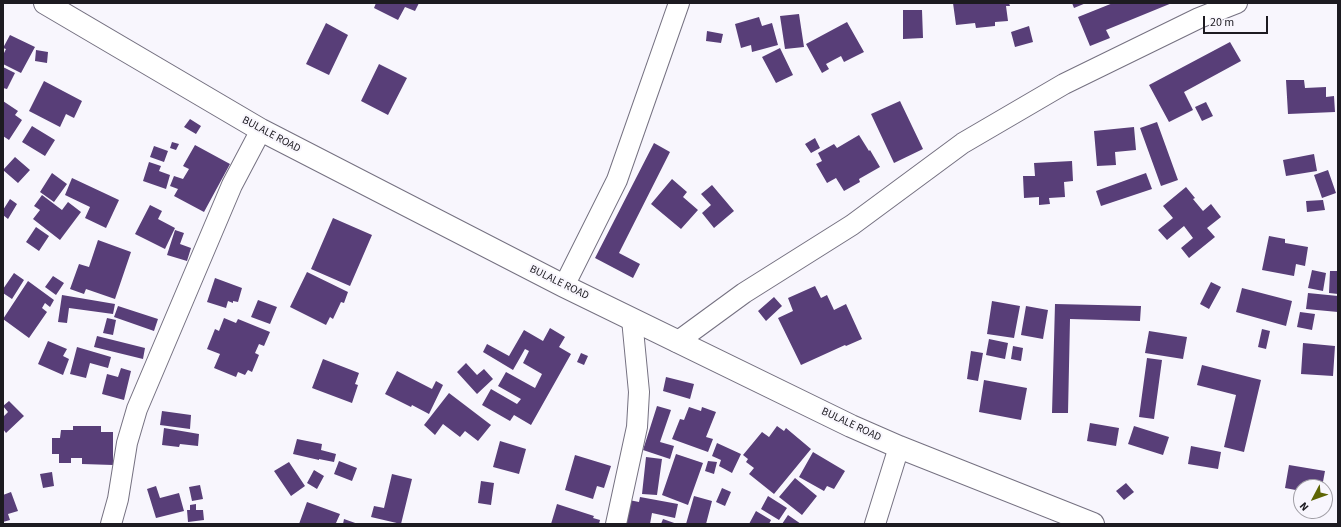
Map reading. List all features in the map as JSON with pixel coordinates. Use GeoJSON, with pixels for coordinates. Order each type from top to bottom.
{"type":"FeatureCollection","features":[{"type":"Feature","properties":{"kind":"street","name":"BULALE ROAD"},"geometry":{"type":"LineString","coordinates":[[45,3],[261,130],[564,286],[851,426],[899,447],[1093,524]]}},
{"type":"Feature","properties":{"kind":"street"},"geometry":{"type":"LineString","coordinates":[[564,286],[617,180],[679,3]]}},
{"type":"Feature","properties":{"kind":"street"},"geometry":{"type":"LineString","coordinates":[[677,342],[744,293],[852,225],[963,143],[1064,84],[1199,18],[1237,3]]}},
{"type":"Feature","properties":{"kind":"street"},"geometry":{"type":"LineString","coordinates":[[111,524],[118,499],[126,443],[137,409],[232,185],[261,130]]}},
{"type":"Feature","properties":{"kind":"street"},"geometry":{"type":"LineString","coordinates":[[616,524],[637,427],[639,392],[632,319]]}},
{"type":"Feature","properties":{"kind":"street"},"geometry":{"type":"LineString","coordinates":[[875,524],[899,447]]}},
{"type":"Feature","properties":{"kind":"building"},"geometry":{"type":"Polygon","coordinates":[[[376,3],[419,3],[415,11],[405,7],[398,20],[374,8],[376,3]]]}},
{"type":"Feature","properties":{"kind":"building"},"geometry":{"type":"Polygon","coordinates":[[[953,3],[1009,3],[1010,6],[1006,6],[1008,21],[995,22],[995,26],[976,28],[975,23],[956,25],[953,3]]]}},
{"type":"Feature","properties":{"kind":"building"},"geometry":{"type":"Polygon","coordinates":[[[1072,3],[1086,3],[1074,8],[1072,3]]]}},
{"type":"Feature","properties":{"kind":"building"},"geometry":{"type":"Polygon","coordinates":[[[1113,3],[1172,3],[1106,30],[1110,38],[1090,46],[1078,17],[1113,3]]]}},
{"type":"Feature","properties":{"kind":"building"},"geometry":{"type":"Polygon","coordinates":[[[903,10],[922,10],[923,38],[903,39],[903,10]]]}},
{"type":"Feature","properties":{"kind":"building"},"geometry":{"type":"Polygon","coordinates":[[[799,14],[804,47],[785,49],[780,16],[799,14]]]}},
{"type":"Feature","properties":{"kind":"building"},"geometry":{"type":"Polygon","coordinates":[[[759,17],[762,26],[772,23],[778,45],[752,52],[751,45],[741,48],[735,24],[759,17]]]}},
{"type":"Feature","properties":{"kind":"building"},"geometry":{"type":"Polygon","coordinates":[[[847,22],[864,52],[844,62],[841,56],[826,64],[829,69],[822,73],[806,44],[847,22]]]}},
{"type":"Feature","properties":{"kind":"building"},"geometry":{"type":"Polygon","coordinates":[[[326,23],[348,35],[329,75],[306,64],[326,23]]]}},
{"type":"Feature","properties":{"kind":"building"},"geometry":{"type":"Polygon","coordinates":[[[1029,26],[1033,42],[1015,47],[1011,32],[1029,26]]]}},
{"type":"Feature","properties":{"kind":"building"},"geometry":{"type":"Polygon","coordinates":[[[707,31],[723,34],[721,43],[706,41],[707,31]]]}},
{"type":"Feature","properties":{"kind":"building"},"geometry":{"type":"Polygon","coordinates":[[[10,35],[35,47],[21,73],[3,64],[3,52],[4,53],[6,49],[3,48],[10,35]]]}},
{"type":"Feature","properties":{"kind":"building"},"geometry":{"type":"Polygon","coordinates":[[[1230,42],[1241,61],[1184,92],[1193,110],[1169,122],[1149,85],[1230,42]]]}},
{"type":"Feature","properties":{"kind":"building"},"geometry":{"type":"Polygon","coordinates":[[[780,48],[793,75],[776,83],[762,57],[780,48]]]}},
{"type":"Feature","properties":{"kind":"building"},"geometry":{"type":"Polygon","coordinates":[[[36,50],[48,52],[47,63],[35,61],[36,50]]]}},
{"type":"Feature","properties":{"kind":"building"},"geometry":{"type":"Polygon","coordinates":[[[379,64],[407,78],[388,115],[361,101],[379,64]]]}},
{"type":"Feature","properties":{"kind":"building"},"geometry":{"type":"Polygon","coordinates":[[[3,67],[15,73],[7,89],[3,88],[3,67]]]}},
{"type":"Feature","properties":{"kind":"building"},"geometry":{"type":"Polygon","coordinates":[[[1286,80],[1304,80],[1305,88],[1326,87],[1326,97],[1334,96],[1335,112],[1288,114],[1286,80]]]}},
{"type":"Feature","properties":{"kind":"building"},"geometry":{"type":"Polygon","coordinates":[[[44,81],[82,101],[74,118],[66,114],[60,127],[29,111],[44,81]]]}},
{"type":"Feature","properties":{"kind":"building"},"geometry":{"type":"Polygon","coordinates":[[[3,101],[18,111],[15,115],[22,120],[9,140],[3,136],[3,101]]]}},
{"type":"Feature","properties":{"kind":"building"},"geometry":{"type":"Polygon","coordinates":[[[900,101],[923,149],[894,163],[871,114],[900,101]]]}},
{"type":"Feature","properties":{"kind":"building"},"geometry":{"type":"Polygon","coordinates":[[[1206,102],[1213,116],[1202,121],[1195,107],[1206,102]]]}},
{"type":"Feature","properties":{"kind":"building"},"geometry":{"type":"Polygon","coordinates":[[[190,119],[201,126],[196,134],[184,127],[190,119]]]}},
{"type":"Feature","properties":{"kind":"building"},"geometry":{"type":"Polygon","coordinates":[[[1157,122],[1178,180],[1161,186],[1140,128],[1157,122]]]}},
{"type":"Feature","properties":{"kind":"building"},"geometry":{"type":"Polygon","coordinates":[[[32,126],[55,140],[45,156],[22,142],[32,126]]]}},
{"type":"Feature","properties":{"kind":"building"},"geometry":{"type":"Polygon","coordinates":[[[1134,127],[1136,150],[1115,152],[1116,165],[1097,166],[1094,131],[1134,127]]]}},
{"type":"Feature","properties":{"kind":"building"},"geometry":{"type":"Polygon","coordinates":[[[859,135],[880,167],[859,179],[860,182],[844,191],[836,178],[827,183],[816,164],[822,161],[818,153],[834,144],[837,148],[859,135]]]}},
{"type":"Feature","properties":{"kind":"building"},"geometry":{"type":"Polygon","coordinates":[[[815,138],[820,148],[811,153],[805,144],[815,138]]]}},
{"type":"Feature","properties":{"kind":"building"},"geometry":{"type":"Polygon","coordinates":[[[172,142],[179,144],[176,150],[170,148],[172,142]]]}},
{"type":"Feature","properties":{"kind":"building"},"geometry":{"type":"Polygon","coordinates":[[[654,143],[670,152],[619,253],[640,264],[633,278],[595,258],[654,143]]]}},
{"type":"Feature","properties":{"kind":"building"},"geometry":{"type":"Polygon","coordinates":[[[195,145],[230,164],[204,212],[174,196],[178,189],[170,186],[174,176],[183,179],[189,169],[183,166],[195,145]]]}},
{"type":"Feature","properties":{"kind":"building"},"geometry":{"type":"Polygon","coordinates":[[[154,146],[168,151],[164,162],[150,157],[154,146]]]}},
{"type":"Feature","properties":{"kind":"building"},"geometry":{"type":"Polygon","coordinates":[[[1314,154],[1317,171],[1286,176],[1283,160],[1314,154]]]}},
{"type":"Feature","properties":{"kind":"building"},"geometry":{"type":"Polygon","coordinates":[[[15,157],[30,170],[18,183],[3,170],[15,157]]]}},
{"type":"Feature","properties":{"kind":"building"},"geometry":{"type":"Polygon","coordinates":[[[1072,161],[1073,181],[1064,182],[1065,197],[1049,198],[1050,204],[1039,205],[1039,197],[1024,198],[1023,176],[1035,176],[1034,163],[1072,161]]]}},
{"type":"Feature","properties":{"kind":"building"},"geometry":{"type":"Polygon","coordinates":[[[149,162],[161,166],[159,171],[170,175],[166,189],[143,181],[149,162]]]}},
{"type":"Feature","properties":{"kind":"building"},"geometry":{"type":"Polygon","coordinates":[[[1328,170],[1336,193],[1322,198],[1314,175],[1328,170]]]}},
{"type":"Feature","properties":{"kind":"building"},"geometry":{"type":"Polygon","coordinates":[[[52,173],[67,184],[54,202],[40,192],[52,173]]]}},
{"type":"Feature","properties":{"kind":"building"},"geometry":{"type":"Polygon","coordinates":[[[1146,173],[1152,189],[1101,206],[1096,191],[1146,173]]]}},
{"type":"Feature","properties":{"kind":"building"},"geometry":{"type":"Polygon","coordinates":[[[72,178],[119,200],[106,228],[85,218],[90,207],[65,195],[72,178]]]}},
{"type":"Feature","properties":{"kind":"building"},"geometry":{"type":"Polygon","coordinates":[[[672,179],[687,192],[683,197],[698,210],[681,229],[651,204],[672,179]]]}},
{"type":"Feature","properties":{"kind":"building"},"geometry":{"type":"Polygon","coordinates":[[[712,185],[734,211],[714,228],[702,213],[711,205],[701,194],[712,185]]]}},
{"type":"Feature","properties":{"kind":"building"},"geometry":{"type":"Polygon","coordinates":[[[1186,187],[1195,198],[1193,199],[1203,211],[1211,204],[1221,217],[1207,228],[1215,237],[1189,258],[1181,248],[1193,238],[1184,226],[1167,240],[1158,230],[1173,218],[1163,206],[1186,187]]]}},
{"type":"Feature","properties":{"kind":"building"},"geometry":{"type":"Polygon","coordinates":[[[42,195],[62,210],[68,202],[81,212],[60,240],[33,219],[40,210],[34,206],[42,195]]]}},
{"type":"Feature","properties":{"kind":"building"},"geometry":{"type":"Polygon","coordinates":[[[10,199],[17,204],[8,219],[3,215],[3,210],[10,199]]]}},
{"type":"Feature","properties":{"kind":"building"},"geometry":{"type":"Polygon","coordinates":[[[1323,200],[1325,210],[1307,212],[1306,201],[1323,200]]]}},
{"type":"Feature","properties":{"kind":"building"},"geometry":{"type":"Polygon","coordinates":[[[150,205],[162,211],[158,219],[175,228],[165,249],[135,234],[150,205]]]}},
{"type":"Feature","properties":{"kind":"building"},"geometry":{"type":"Polygon","coordinates":[[[333,218],[372,235],[350,286],[311,269],[333,218]]]}},
{"type":"Feature","properties":{"kind":"building"},"geometry":{"type":"Polygon","coordinates":[[[36,227],[49,236],[39,251],[26,242],[36,227]]]}},
{"type":"Feature","properties":{"kind":"building"},"geometry":{"type":"Polygon","coordinates":[[[175,230],[184,233],[180,244],[191,248],[187,261],[167,255],[175,230]]]}},
{"type":"Feature","properties":{"kind":"building"},"geometry":{"type":"Polygon","coordinates":[[[1269,236],[1285,239],[1285,243],[1308,247],[1305,266],[1296,264],[1294,276],[1262,270],[1269,236]]]}},
{"type":"Feature","properties":{"kind":"building"},"geometry":{"type":"Polygon","coordinates":[[[98,240],[131,252],[115,299],[86,289],[84,294],[70,289],[79,264],[89,267],[98,240]]]}},
{"type":"Feature","properties":{"kind":"building"},"geometry":{"type":"Polygon","coordinates":[[[1312,270],[1326,273],[1323,291],[1308,288],[1312,270]]]}},
{"type":"Feature","properties":{"kind":"building"},"geometry":{"type":"Polygon","coordinates":[[[1330,271],[1338,271],[1338,294],[1329,293],[1330,271]]]}},
{"type":"Feature","properties":{"kind":"building"},"geometry":{"type":"Polygon","coordinates":[[[307,272],[348,292],[344,303],[341,302],[333,319],[330,317],[326,325],[290,307],[307,272]]]}},
{"type":"Feature","properties":{"kind":"building"},"geometry":{"type":"Polygon","coordinates":[[[14,273],[24,280],[12,299],[3,293],[3,289],[14,273]]]}},
{"type":"Feature","properties":{"kind":"building"},"geometry":{"type":"Polygon","coordinates":[[[53,276],[64,283],[56,295],[45,287],[53,276]]]}},
{"type":"Feature","properties":{"kind":"building"},"geometry":{"type":"Polygon","coordinates":[[[215,278],[242,288],[238,302],[233,301],[233,303],[228,301],[226,308],[207,302],[215,278]]]}},
{"type":"Feature","properties":{"kind":"building"},"geometry":{"type":"Polygon","coordinates":[[[28,281],[54,300],[50,307],[45,303],[42,308],[47,312],[29,338],[3,319],[28,281]]]}},
{"type":"Feature","properties":{"kind":"building"},"geometry":{"type":"Polygon","coordinates":[[[1211,282],[1221,287],[1209,309],[1200,304],[1211,282]]]}},
{"type":"Feature","properties":{"kind":"building"},"geometry":{"type":"Polygon","coordinates":[[[815,286],[821,298],[827,295],[834,310],[846,304],[862,339],[801,365],[778,318],[793,311],[788,298],[815,286]]]}},
{"type":"Feature","properties":{"kind":"building"},"geometry":{"type":"Polygon","coordinates":[[[1242,288],[1292,301],[1286,326],[1236,312],[1242,288]]]}},
{"type":"Feature","properties":{"kind":"building"},"geometry":{"type":"Polygon","coordinates":[[[1308,293],[1338,296],[1338,312],[1306,309],[1308,293]]]}},
{"type":"Feature","properties":{"kind":"building"},"geometry":{"type":"Polygon","coordinates":[[[62,295],[115,304],[113,314],[69,308],[67,323],[58,322],[62,295]]]}},
{"type":"Feature","properties":{"kind":"building"},"geometry":{"type":"Polygon","coordinates":[[[774,297],[782,306],[766,321],[758,311],[774,297]]]}},
{"type":"Feature","properties":{"kind":"building"},"geometry":{"type":"Polygon","coordinates":[[[258,300],[277,307],[270,324],[251,317],[258,300]]]}},
{"type":"Feature","properties":{"kind":"building"},"geometry":{"type":"Polygon","coordinates":[[[992,301],[1020,306],[1014,338],[987,334],[992,301]]]}},
{"type":"Feature","properties":{"kind":"building"},"geometry":{"type":"Polygon","coordinates":[[[1055,304],[1141,306],[1140,321],[1070,319],[1068,413],[1052,413],[1055,304]]]}},
{"type":"Feature","properties":{"kind":"building"},"geometry":{"type":"Polygon","coordinates":[[[118,306],[158,319],[154,331],[114,317],[118,306]]]}},
{"type":"Feature","properties":{"kind":"building"},"geometry":{"type":"Polygon","coordinates":[[[1026,306],[1048,310],[1043,339],[1021,335],[1026,306]]]}},
{"type":"Feature","properties":{"kind":"building"},"geometry":{"type":"Polygon","coordinates":[[[1300,312],[1315,314],[1312,330],[1297,327],[1300,312]]]}},
{"type":"Feature","properties":{"kind":"building"},"geometry":{"type":"Polygon","coordinates":[[[107,318],[116,320],[113,335],[103,333],[107,318]]]}},
{"type":"Feature","properties":{"kind":"building"},"geometry":{"type":"Polygon","coordinates":[[[224,318],[236,323],[238,319],[270,332],[264,346],[259,344],[255,353],[259,355],[252,372],[248,370],[245,375],[238,372],[236,377],[214,368],[220,354],[207,349],[215,329],[219,331],[224,318]]]}},
{"type":"Feature","properties":{"kind":"building"},"geometry":{"type":"Polygon","coordinates":[[[550,328],[565,337],[559,347],[571,354],[531,425],[514,415],[510,421],[482,405],[491,389],[517,404],[521,399],[498,386],[506,372],[535,388],[542,374],[523,363],[529,351],[525,349],[513,370],[483,352],[487,344],[509,356],[524,330],[543,341],[550,328]]]}},
{"type":"Feature","properties":{"kind":"building"},"geometry":{"type":"Polygon","coordinates":[[[1262,329],[1270,331],[1266,349],[1258,347],[1262,329]]]}},
{"type":"Feature","properties":{"kind":"building"},"geometry":{"type":"Polygon","coordinates":[[[1149,331],[1187,337],[1183,359],[1145,353],[1149,331]]]}},
{"type":"Feature","properties":{"kind":"building"},"geometry":{"type":"Polygon","coordinates":[[[97,336],[145,348],[143,359],[94,347],[97,336]]]}},
{"type":"Feature","properties":{"kind":"building"},"geometry":{"type":"Polygon","coordinates":[[[989,339],[1008,343],[1005,359],[986,355],[989,339]]]}},
{"type":"Feature","properties":{"kind":"building"},"geometry":{"type":"Polygon","coordinates":[[[48,341],[67,349],[63,356],[69,359],[63,375],[38,364],[48,341]]]}},
{"type":"Feature","properties":{"kind":"building"},"geometry":{"type":"Polygon","coordinates":[[[1303,343],[1335,346],[1333,376],[1301,374],[1303,343]]]}},
{"type":"Feature","properties":{"kind":"building"},"geometry":{"type":"Polygon","coordinates":[[[1013,346],[1023,348],[1021,361],[1011,359],[1013,346]]]}},
{"type":"Feature","properties":{"kind":"building"},"geometry":{"type":"Polygon","coordinates":[[[77,347],[111,357],[108,368],[90,363],[86,378],[70,374],[77,347]]]}},
{"type":"Feature","properties":{"kind":"building"},"geometry":{"type":"Polygon","coordinates":[[[971,351],[983,353],[978,381],[967,379],[971,351]]]}},
{"type":"Feature","properties":{"kind":"building"},"geometry":{"type":"Polygon","coordinates":[[[581,353],[588,356],[584,365],[577,362],[581,353]]]}},
{"type":"Feature","properties":{"kind":"building"},"geometry":{"type":"Polygon","coordinates":[[[1147,358],[1162,360],[1154,419],[1139,417],[1147,358]]]}},
{"type":"Feature","properties":{"kind":"building"},"geometry":{"type":"Polygon","coordinates":[[[323,359],[359,373],[355,384],[358,385],[352,403],[312,388],[323,359]]]}},
{"type":"Feature","properties":{"kind":"building"},"geometry":{"type":"Polygon","coordinates":[[[466,363],[477,375],[484,369],[493,379],[477,394],[457,372],[466,363]]]}},
{"type":"Feature","properties":{"kind":"building"},"geometry":{"type":"Polygon","coordinates":[[[1202,365],[1261,380],[1244,452],[1224,447],[1236,395],[1197,385],[1202,365]]]}},
{"type":"Feature","properties":{"kind":"building"},"geometry":{"type":"Polygon","coordinates":[[[121,368],[131,371],[124,400],[102,394],[107,374],[118,377],[121,368]]]}},
{"type":"Feature","properties":{"kind":"building"},"geometry":{"type":"Polygon","coordinates":[[[397,371],[432,389],[436,381],[443,385],[429,414],[385,394],[397,371]]]}},
{"type":"Feature","properties":{"kind":"building"},"geometry":{"type":"Polygon","coordinates":[[[666,377],[694,384],[690,399],[663,391],[666,377]]]}},
{"type":"Feature","properties":{"kind":"building"},"geometry":{"type":"Polygon","coordinates":[[[984,380],[1027,388],[1021,420],[979,412],[984,380]]]}},
{"type":"Feature","properties":{"kind":"building"},"geometry":{"type":"Polygon","coordinates":[[[449,393],[491,425],[478,441],[465,431],[460,437],[443,424],[435,435],[424,425],[449,393]]]}},
{"type":"Feature","properties":{"kind":"building"},"geometry":{"type":"Polygon","coordinates":[[[9,401],[24,416],[6,433],[3,429],[3,417],[8,412],[3,406],[9,401]]]}},
{"type":"Feature","properties":{"kind":"building"},"geometry":{"type":"Polygon","coordinates":[[[657,406],[671,410],[660,442],[674,446],[670,459],[643,450],[657,406]]]}},
{"type":"Feature","properties":{"kind":"building"},"geometry":{"type":"Polygon","coordinates":[[[689,407],[701,411],[702,407],[716,412],[706,437],[713,439],[708,452],[672,439],[680,419],[684,420],[689,407]]]}},
{"type":"Feature","properties":{"kind":"building"},"geometry":{"type":"Polygon","coordinates":[[[162,411],[191,415],[190,429],[160,425],[162,411]]]}},
{"type":"Feature","properties":{"kind":"building"},"geometry":{"type":"Polygon","coordinates":[[[1090,423],[1119,428],[1116,446],[1087,441],[1090,423]]]}},
{"type":"Feature","properties":{"kind":"building"},"geometry":{"type":"Polygon","coordinates":[[[73,426],[101,426],[101,432],[113,432],[113,465],[82,464],[82,458],[71,458],[71,463],[59,463],[59,454],[52,454],[52,438],[60,438],[61,430],[73,430],[73,426]]]}},
{"type":"Feature","properties":{"kind":"building"},"geometry":{"type":"Polygon","coordinates":[[[777,426],[784,431],[786,428],[811,449],[774,494],[749,474],[754,468],[746,462],[748,459],[743,455],[762,432],[769,437],[777,426]]]}},
{"type":"Feature","properties":{"kind":"building"},"geometry":{"type":"Polygon","coordinates":[[[1134,426],[1169,437],[1163,455],[1128,444],[1134,426]]]}},
{"type":"Feature","properties":{"kind":"building"},"geometry":{"type":"Polygon","coordinates":[[[164,428],[199,434],[198,446],[180,444],[179,447],[162,445],[164,428]]]}},
{"type":"Feature","properties":{"kind":"building"},"geometry":{"type":"Polygon","coordinates":[[[297,439],[322,444],[321,450],[336,454],[334,462],[293,454],[297,439]]]}},
{"type":"Feature","properties":{"kind":"building"},"geometry":{"type":"Polygon","coordinates":[[[500,441],[526,449],[519,474],[493,467],[500,441]]]}},
{"type":"Feature","properties":{"kind":"building"},"geometry":{"type":"Polygon","coordinates":[[[717,443],[741,454],[732,473],[719,466],[721,460],[712,456],[717,443]]]}},
{"type":"Feature","properties":{"kind":"building"},"geometry":{"type":"Polygon","coordinates":[[[1191,446],[1221,452],[1218,469],[1188,464],[1191,446]]]}},
{"type":"Feature","properties":{"kind":"building"},"geometry":{"type":"Polygon","coordinates":[[[813,452],[845,471],[834,489],[827,486],[824,491],[799,477],[813,452]]]}},
{"type":"Feature","properties":{"kind":"building"},"geometry":{"type":"Polygon","coordinates":[[[676,454],[703,463],[688,505],[662,495],[676,454]]]}},
{"type":"Feature","properties":{"kind":"building"},"geometry":{"type":"Polygon","coordinates":[[[575,455],[611,466],[604,488],[597,486],[593,499],[565,490],[575,455]]]}},
{"type":"Feature","properties":{"kind":"building"},"geometry":{"type":"Polygon","coordinates":[[[646,457],[662,459],[657,495],[642,494],[646,457]]]}},
{"type":"Feature","properties":{"kind":"building"},"geometry":{"type":"Polygon","coordinates":[[[339,461],[357,468],[352,481],[334,474],[339,461]]]}},
{"type":"Feature","properties":{"kind":"building"},"geometry":{"type":"Polygon","coordinates":[[[708,461],[717,462],[714,474],[705,471],[708,461]]]}},
{"type":"Feature","properties":{"kind":"building"},"geometry":{"type":"Polygon","coordinates":[[[289,462],[305,486],[291,496],[274,471],[289,462]]]}},
{"type":"Feature","properties":{"kind":"building"},"geometry":{"type":"Polygon","coordinates":[[[1289,465],[1325,471],[1324,479],[1293,479],[1293,490],[1285,488],[1289,465]]]}},
{"type":"Feature","properties":{"kind":"building"},"geometry":{"type":"Polygon","coordinates":[[[314,470],[324,476],[317,489],[307,483],[314,470]]]}},
{"type":"Feature","properties":{"kind":"building"},"geometry":{"type":"Polygon","coordinates":[[[52,472],[54,486],[43,488],[40,474],[52,472]]]}},
{"type":"Feature","properties":{"kind":"building"},"geometry":{"type":"Polygon","coordinates":[[[392,474],[412,479],[401,524],[371,517],[374,506],[384,508],[392,474]]]}},
{"type":"Feature","properties":{"kind":"building"},"geometry":{"type":"Polygon","coordinates":[[[795,478],[817,496],[802,515],[779,497],[795,478]]]}},
{"type":"Feature","properties":{"kind":"building"},"geometry":{"type":"Polygon","coordinates":[[[481,481],[494,483],[491,505],[478,503],[481,481]]]}},
{"type":"Feature","properties":{"kind":"building"},"geometry":{"type":"Polygon","coordinates":[[[1126,483],[1134,492],[1124,500],[1116,491],[1126,483]]]}},
{"type":"Feature","properties":{"kind":"building"},"geometry":{"type":"Polygon","coordinates":[[[200,485],[203,499],[192,501],[189,487],[200,485]]]}},
{"type":"Feature","properties":{"kind":"building"},"geometry":{"type":"Polygon","coordinates":[[[156,486],[160,498],[179,493],[184,511],[156,518],[147,489],[156,486]]]}},
{"type":"Feature","properties":{"kind":"building"},"geometry":{"type":"Polygon","coordinates":[[[722,488],[731,492],[725,506],[716,502],[722,488]]]}},
{"type":"Feature","properties":{"kind":"building"},"geometry":{"type":"Polygon","coordinates":[[[11,492],[18,511],[8,514],[10,520],[3,522],[3,495],[11,492]]]}},
{"type":"Feature","properties":{"kind":"building"},"geometry":{"type":"Polygon","coordinates":[[[694,496],[712,501],[706,524],[686,524],[694,496]]]}},
{"type":"Feature","properties":{"kind":"building"},"geometry":{"type":"Polygon","coordinates":[[[768,496],[787,508],[779,520],[761,509],[768,496]]]}},
{"type":"Feature","properties":{"kind":"building"},"geometry":{"type":"Polygon","coordinates":[[[640,497],[678,504],[675,518],[652,513],[650,524],[625,524],[629,500],[639,502],[640,497]]]}},
{"type":"Feature","properties":{"kind":"building"},"geometry":{"type":"Polygon","coordinates":[[[307,502],[340,514],[336,523],[339,524],[299,524],[307,502]]]}},
{"type":"Feature","properties":{"kind":"building"},"geometry":{"type":"Polygon","coordinates":[[[196,504],[196,510],[203,510],[204,520],[188,522],[187,510],[190,510],[190,505],[196,504]]]}},
{"type":"Feature","properties":{"kind":"building"},"geometry":{"type":"Polygon","coordinates":[[[557,504],[594,516],[593,518],[600,520],[599,524],[551,524],[557,504]]]}},
{"type":"Feature","properties":{"kind":"building"},"geometry":{"type":"Polygon","coordinates":[[[756,511],[771,520],[769,524],[749,524],[756,511]]]}},
{"type":"Feature","properties":{"kind":"building"},"geometry":{"type":"Polygon","coordinates":[[[788,515],[801,524],[782,524],[788,515]]]}},
{"type":"Feature","properties":{"kind":"building"},"geometry":{"type":"Polygon","coordinates":[[[344,519],[358,524],[343,524],[344,519]]]}},
{"type":"Feature","properties":{"kind":"building"},"geometry":{"type":"Polygon","coordinates":[[[663,519],[677,524],[661,524],[663,519]]]}}]}
